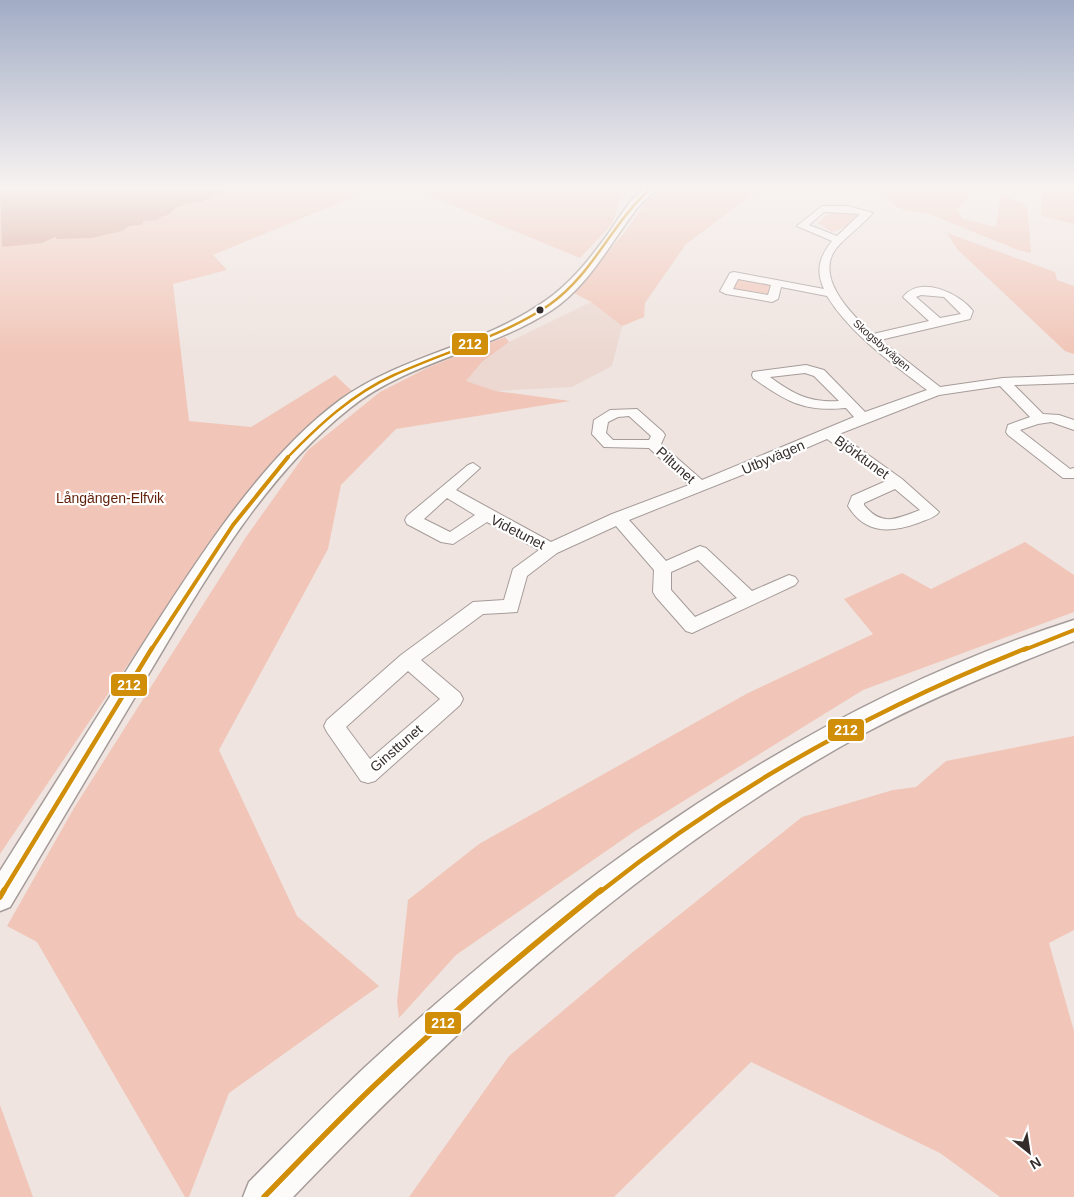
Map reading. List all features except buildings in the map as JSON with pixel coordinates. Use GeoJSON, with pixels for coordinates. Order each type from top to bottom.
{"type":"FeatureCollection","features":[{"type":"Feature","properties":{"kind":"main road"},"geometry":{"type":"LineString","coordinates":[[264,1197],[376,1084],[484,985],[554,926],[648,854],[808,751],[883,710],[956,676],[1074,630]]}},
{"type":"Feature","properties":{"kind":"street"},"geometry":{"type":"LineString","coordinates":[[0,898],[180,605],[250,505],[300,444],[345,404],[375,384],[509,328],[552,303],[587,269],[607,242]]}},
{"type":"Feature","properties":{"kind":"street"},"geometry":{"type":"LineString","coordinates":[[777,282],[829,293],[825,280],[824,264],[838,242]]}},
{"type":"Feature","properties":{"kind":"street","name":"Skogsbyvägen"},"geometry":{"type":"LineString","coordinates":[[829,293],[871,338],[936,391]]}},
{"type":"Feature","properties":{"kind":"street"},"geometry":{"type":"LineString","coordinates":[[871,338],[937,322]]}},
{"type":"Feature","properties":{"kind":"street"},"geometry":{"type":"LineString","coordinates":[[848,404],[820,407],[794,401],[758,375],[806,369],[819,373],[863,418]]}},
{"type":"Feature","properties":{"kind":"street","name":"Utbyvägen"},"geometry":{"type":"LineString","coordinates":[[511,607],[519,573],[551,549],[618,518],[757,464],[863,418],[936,391],[1003,382],[1074,379]]}},
{"type":"Feature","properties":{"kind":"street"},"geometry":{"type":"LineString","coordinates":[[1003,382],[1038,417]]}},
{"type":"Feature","properties":{"kind":"street"},"geometry":{"type":"LineString","coordinates":[[1074,426],[1060,419],[1038,417],[1013,428],[1013,432],[1068,474],[1074,473]]}},
{"type":"Feature","properties":{"kind":"street","name":"Björktunet"},"geometry":{"type":"LineString","coordinates":[[828,433],[897,482]]}},
{"type":"Feature","properties":{"kind":"street","name":"Piltunet"},"geometry":{"type":"LineString","coordinates":[[652,444],[699,486]]}},
{"type":"Feature","properties":{"kind":"street","name":"Videtunet"},"geometry":{"type":"LineString","coordinates":[[473,468],[413,520],[447,538],[453,538],[486,515]]}},
{"type":"Feature","properties":{"kind":"street","name":"Videtunet"},"geometry":{"type":"LineString","coordinates":[[446,491],[486,515],[551,549]]}},
{"type":"Feature","properties":{"kind":"street"},"geometry":{"type":"LineString","coordinates":[[618,518],[663,569],[662,592],[692,626],[789,581]]}},
{"type":"Feature","properties":{"kind":"street"},"geometry":{"type":"LineString","coordinates":[[663,569],[700,552],[750,600]]}},
{"type":"Feature","properties":{"kind":"street","name":"Ginsttunet"},"geometry":{"type":"LineString","coordinates":[[408,660],[453,699],[368,774],[334,726],[408,660],[479,607],[511,607]]}},
{"type":"Feature","properties":{"kind":"shaded area"},"geometry":{"type":"Polygon","coordinates":[[[2,242],[44,242],[42,243],[2,247],[2,242]]]}},
{"type":"Feature","properties":{"kind":"shaded area"},"geometry":{"type":"Polygon","coordinates":[[[591,302],[622,326],[612,366],[572,387],[496,391],[465,381],[482,362],[509,342],[591,302]]]}},
{"type":"Feature","properties":{"kind":"green space","name":"Långängen-Elfvik"},"geometry":{"type":"Polygon","coordinates":[[[0,242],[245,242],[213,255],[227,270],[173,284],[189,421],[251,427],[335,375],[352,391],[290,450],[228,522],[139,648],[0,854],[0,242]]]}},
{"type":"Feature","properties":{"kind":"green space"},"geometry":{"type":"Polygon","coordinates":[[[541,242],[595,242],[580,258],[541,242]]]}},
{"type":"Feature","properties":{"kind":"green space"},"geometry":{"type":"Polygon","coordinates":[[[616,242],[689,242],[645,303],[644,317],[622,326],[591,302],[572,292],[616,242]]]}},
{"type":"Feature","properties":{"kind":"green space"},"geometry":{"type":"Polygon","coordinates":[[[953,242],[972,242],[1055,272],[1057,280],[1074,286],[1074,354],[1065,351],[957,249],[953,242]]]}},
{"type":"Feature","properties":{"kind":"green space"},"geometry":{"type":"Polygon","coordinates":[[[998,242],[1030,242],[1031,253],[998,242]]]}},
{"type":"Feature","properties":{"kind":"green space"},"geometry":{"type":"Polygon","coordinates":[[[742,279],[769,283],[772,287],[770,293],[765,295],[737,291],[734,288],[734,280],[742,279]]]}},
{"type":"Feature","properties":{"kind":"green space"},"geometry":{"type":"Polygon","coordinates":[[[505,337],[509,342],[482,362],[466,381],[496,391],[570,401],[396,429],[341,485],[328,549],[219,750],[297,916],[379,986],[229,1093],[189,1197],[185,1197],[37,942],[7,926],[74,808],[246,537],[308,450],[380,392],[429,367],[505,337]]]}},
{"type":"Feature","properties":{"kind":"green space"},"geometry":{"type":"Polygon","coordinates":[[[1025,542],[1074,575],[1074,612],[863,690],[635,831],[456,955],[399,1018],[397,1002],[408,900],[479,844],[748,693],[873,634],[844,599],[902,573],[931,589],[1025,542]]]}},
{"type":"Feature","properties":{"kind":"green space"},"geometry":{"type":"Polygon","coordinates":[[[1074,736],[1074,930],[1049,943],[1074,1031],[1074,1197],[1000,1197],[940,1153],[751,1062],[614,1197],[409,1197],[509,1056],[634,951],[802,817],[893,790],[916,787],[946,761],[1074,736]]]}},
{"type":"Feature","properties":{"kind":"green space"},"geometry":{"type":"Polygon","coordinates":[[[0,1105],[33,1197],[0,1197],[0,1105]]]}},
{"type":"Feature","properties":{"kind":"transit line","name":"212"},"geometry":{"type":"LineString","coordinates":[[0,897],[186,594],[233,525],[284,461],[344,405],[368,389],[393,375],[525,320],[549,305],[584,273],[608,242]]}},
{"type":"Feature","properties":{"kind":"transit line","name":"212"},"geometry":{"type":"LineString","coordinates":[[264,1197],[348,1111],[432,1032],[545,935],[663,844],[725,802],[853,726],[934,687],[1074,630]]}}]}
